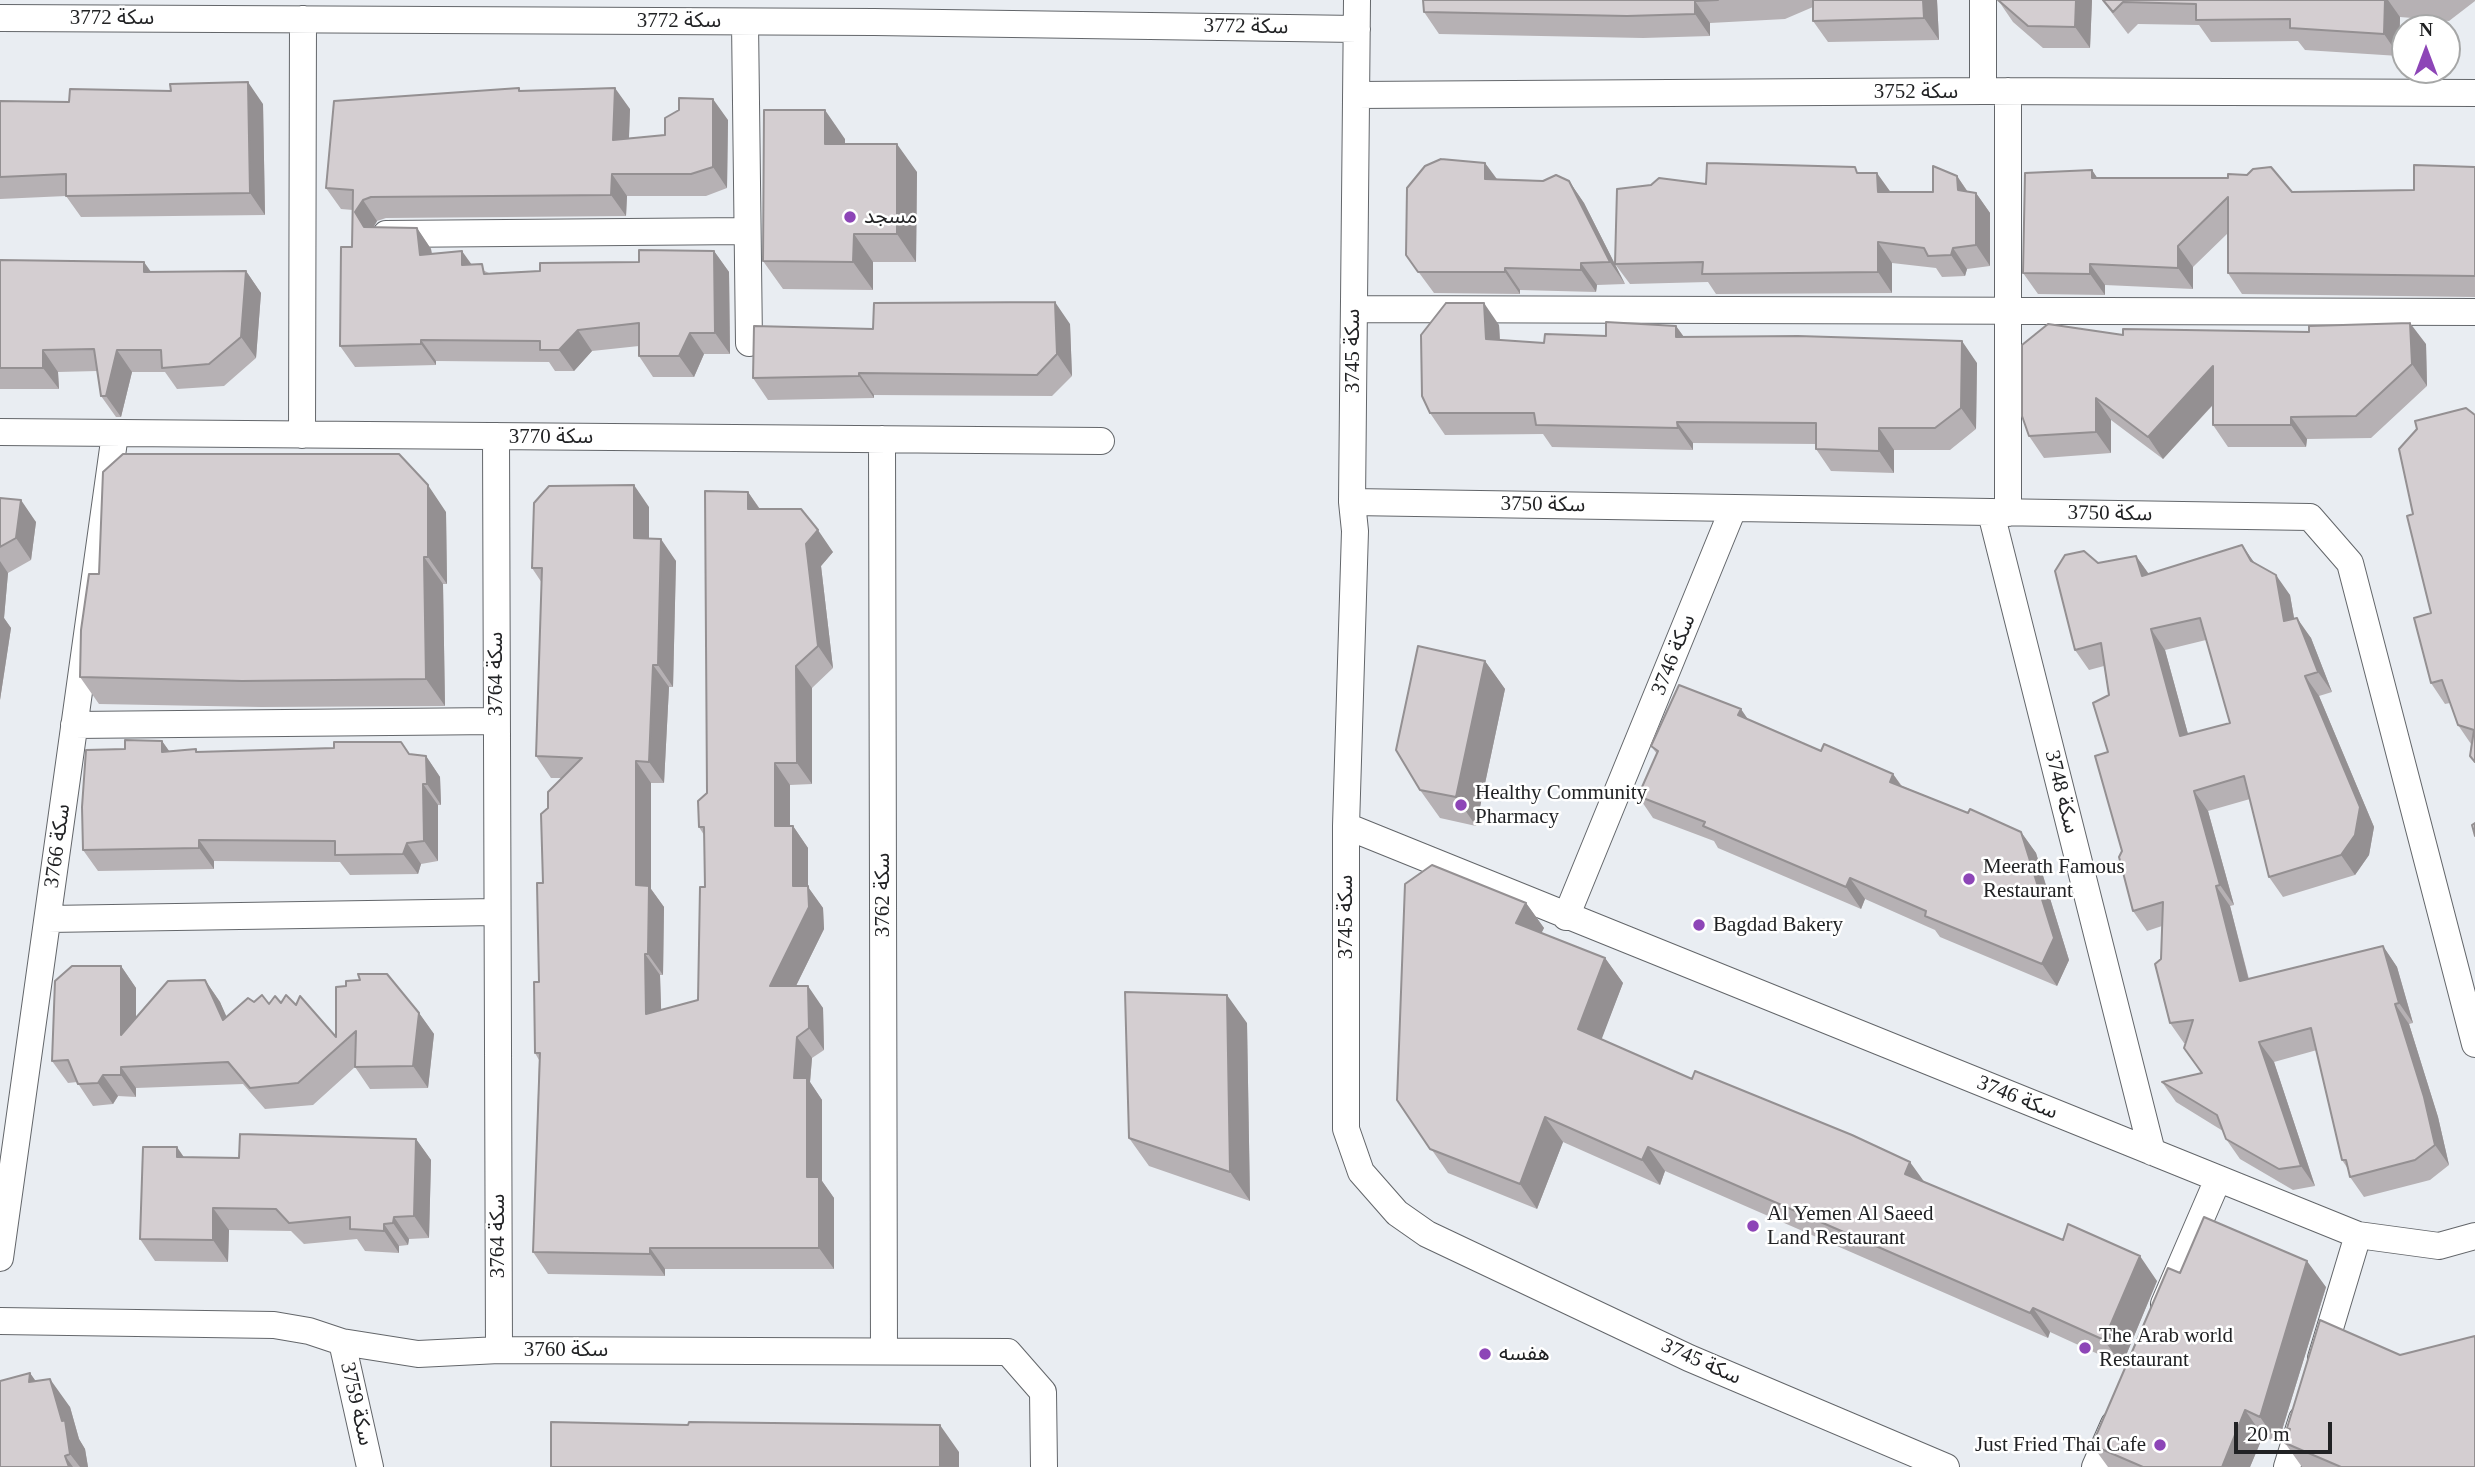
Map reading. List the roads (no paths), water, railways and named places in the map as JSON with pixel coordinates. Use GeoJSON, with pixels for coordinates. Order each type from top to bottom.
{"type":"FeatureCollection","features":[{"type":"Feature","properties":{"kind":"street","name":"سكة 3745"},"geometry":{"type":"LineString","coordinates":[[1357,0],[1352,502],[1355,531],[1346,825],[1346,1129],[1361,1172],[1397,1213],[1427,1234],[1677,1352],[1946,1467]]}},
{"type":"Feature","properties":{"kind":"street","name":"سكة 3748"},"geometry":{"type":"LineString","coordinates":[[1983,0],[1995,91],[2008,310],[1999,513],[2152,1152]]}},
{"type":"Feature","properties":{"kind":"street","name":"سكة 3772"},"geometry":{"type":"LineString","coordinates":[[0,18],[745,22],[874,11],[1357,29]]}},
{"type":"Feature","properties":{"kind":"street"},"geometry":{"type":"LineString","coordinates":[[302,435],[303,19]]}},
{"type":"Feature","properties":{"kind":"street"},"geometry":{"type":"LineString","coordinates":[[745,22],[749,343]]}},
{"type":"Feature","properties":{"kind":"street","name":"سكة 3752"},"geometry":{"type":"LineString","coordinates":[[1356,95],[1995,91],[2475,93]]}},
{"type":"Feature","properties":{"kind":"street"},"geometry":{"type":"LineString","coordinates":[[386,233],[747,231]]}},
{"type":"Feature","properties":{"kind":"street"},"geometry":{"type":"LineString","coordinates":[[1354,309],[2474,312]]}},
{"type":"Feature","properties":{"kind":"street","name":"سكة 3770"},"geometry":{"type":"LineString","coordinates":[[0,432],[1101,441]]}},
{"type":"Feature","properties":{"kind":"street","name":"سكة 3766"},"geometry":{"type":"LineString","coordinates":[[0,1258],[115,434]]}},
{"type":"Feature","properties":{"kind":"street","name":"سكة 3764"},"geometry":{"type":"LineString","coordinates":[[496,436],[499,1350]]}},
{"type":"Feature","properties":{"kind":"street","name":"سكة 3762"},"geometry":{"type":"LineString","coordinates":[[882,439],[884,1351]]}},
{"type":"Feature","properties":{"kind":"street","name":"سكة 3750"},"geometry":{"type":"LineString","coordinates":[[1352,502],[2311,517],[2350,563],[2475,1044]]}},
{"type":"Feature","properties":{"kind":"street","name":"سكة 3746"},"geometry":{"type":"LineString","coordinates":[[1566,917],[1733,509]]}},
{"type":"Feature","properties":{"kind":"street"},"geometry":{"type":"LineString","coordinates":[[74,725],[496,721]]}},
{"type":"Feature","properties":{"kind":"street","name":"سكة 3746"},"geometry":{"type":"LineString","coordinates":[[1346,825],[1566,917],[2358,1235],[2439,1246],[2475,1236]]}},
{"type":"Feature","properties":{"kind":"street"},"geometry":{"type":"LineString","coordinates":[[48,919],[496,912]]}},
{"type":"Feature","properties":{"kind":"street"},"geometry":{"type":"LineString","coordinates":[[2154,1329],[2218,1179]]}},
{"type":"Feature","properties":{"kind":"street"},"geometry":{"type":"LineString","coordinates":[[2287,1467],[2358,1235]]}},
{"type":"Feature","properties":{"kind":"street","name":"سكة 3760"},"geometry":{"type":"LineString","coordinates":[[0,1321],[274,1325],[309,1331],[342,1342],[418,1354],[499,1350],[1008,1352],[1043,1392],[1044,1467]]}},
{"type":"Feature","properties":{"kind":"street","name":"سكة 3759"},"geometry":{"type":"LineString","coordinates":[[342,1342],[370,1467]]}},
{"type":"Feature","properties":{"kind":"street"},"geometry":{"type":"LineString","coordinates":[[2095,1467],[2122,1404]]}},
{"type":"Feature","properties":{"kind":"place","name":"مسجد"},"geometry":{"type":"Point","coordinates":[850,217]}},
{"type":"Feature","properties":{"kind":"place","name":"Healthy Community Pharmacy"},"geometry":{"type":"Point","coordinates":[1461,805]}},
{"type":"Feature","properties":{"kind":"place","name":"Meerath Famous Restaurant"},"geometry":{"type":"Point","coordinates":[1969,879]}},
{"type":"Feature","properties":{"kind":"place","name":"Bagdad Bakery"},"geometry":{"type":"Point","coordinates":[1699,925]}},
{"type":"Feature","properties":{"kind":"place","name":"Al Yemen Al Saeed Land Restaurant"},"geometry":{"type":"Point","coordinates":[1753,1226]}},
{"type":"Feature","properties":{"kind":"place","name":"The Arab world Restaurant"},"geometry":{"type":"Point","coordinates":[2085,1348]}},
{"type":"Feature","properties":{"kind":"place","name":"هفسه"},"geometry":{"type":"Point","coordinates":[1485,1354]}},
{"type":"Feature","properties":{"kind":"place","name":"Just Fried Thai Cafe"},"geometry":{"type":"Point","coordinates":[2160,1445]}}]}
